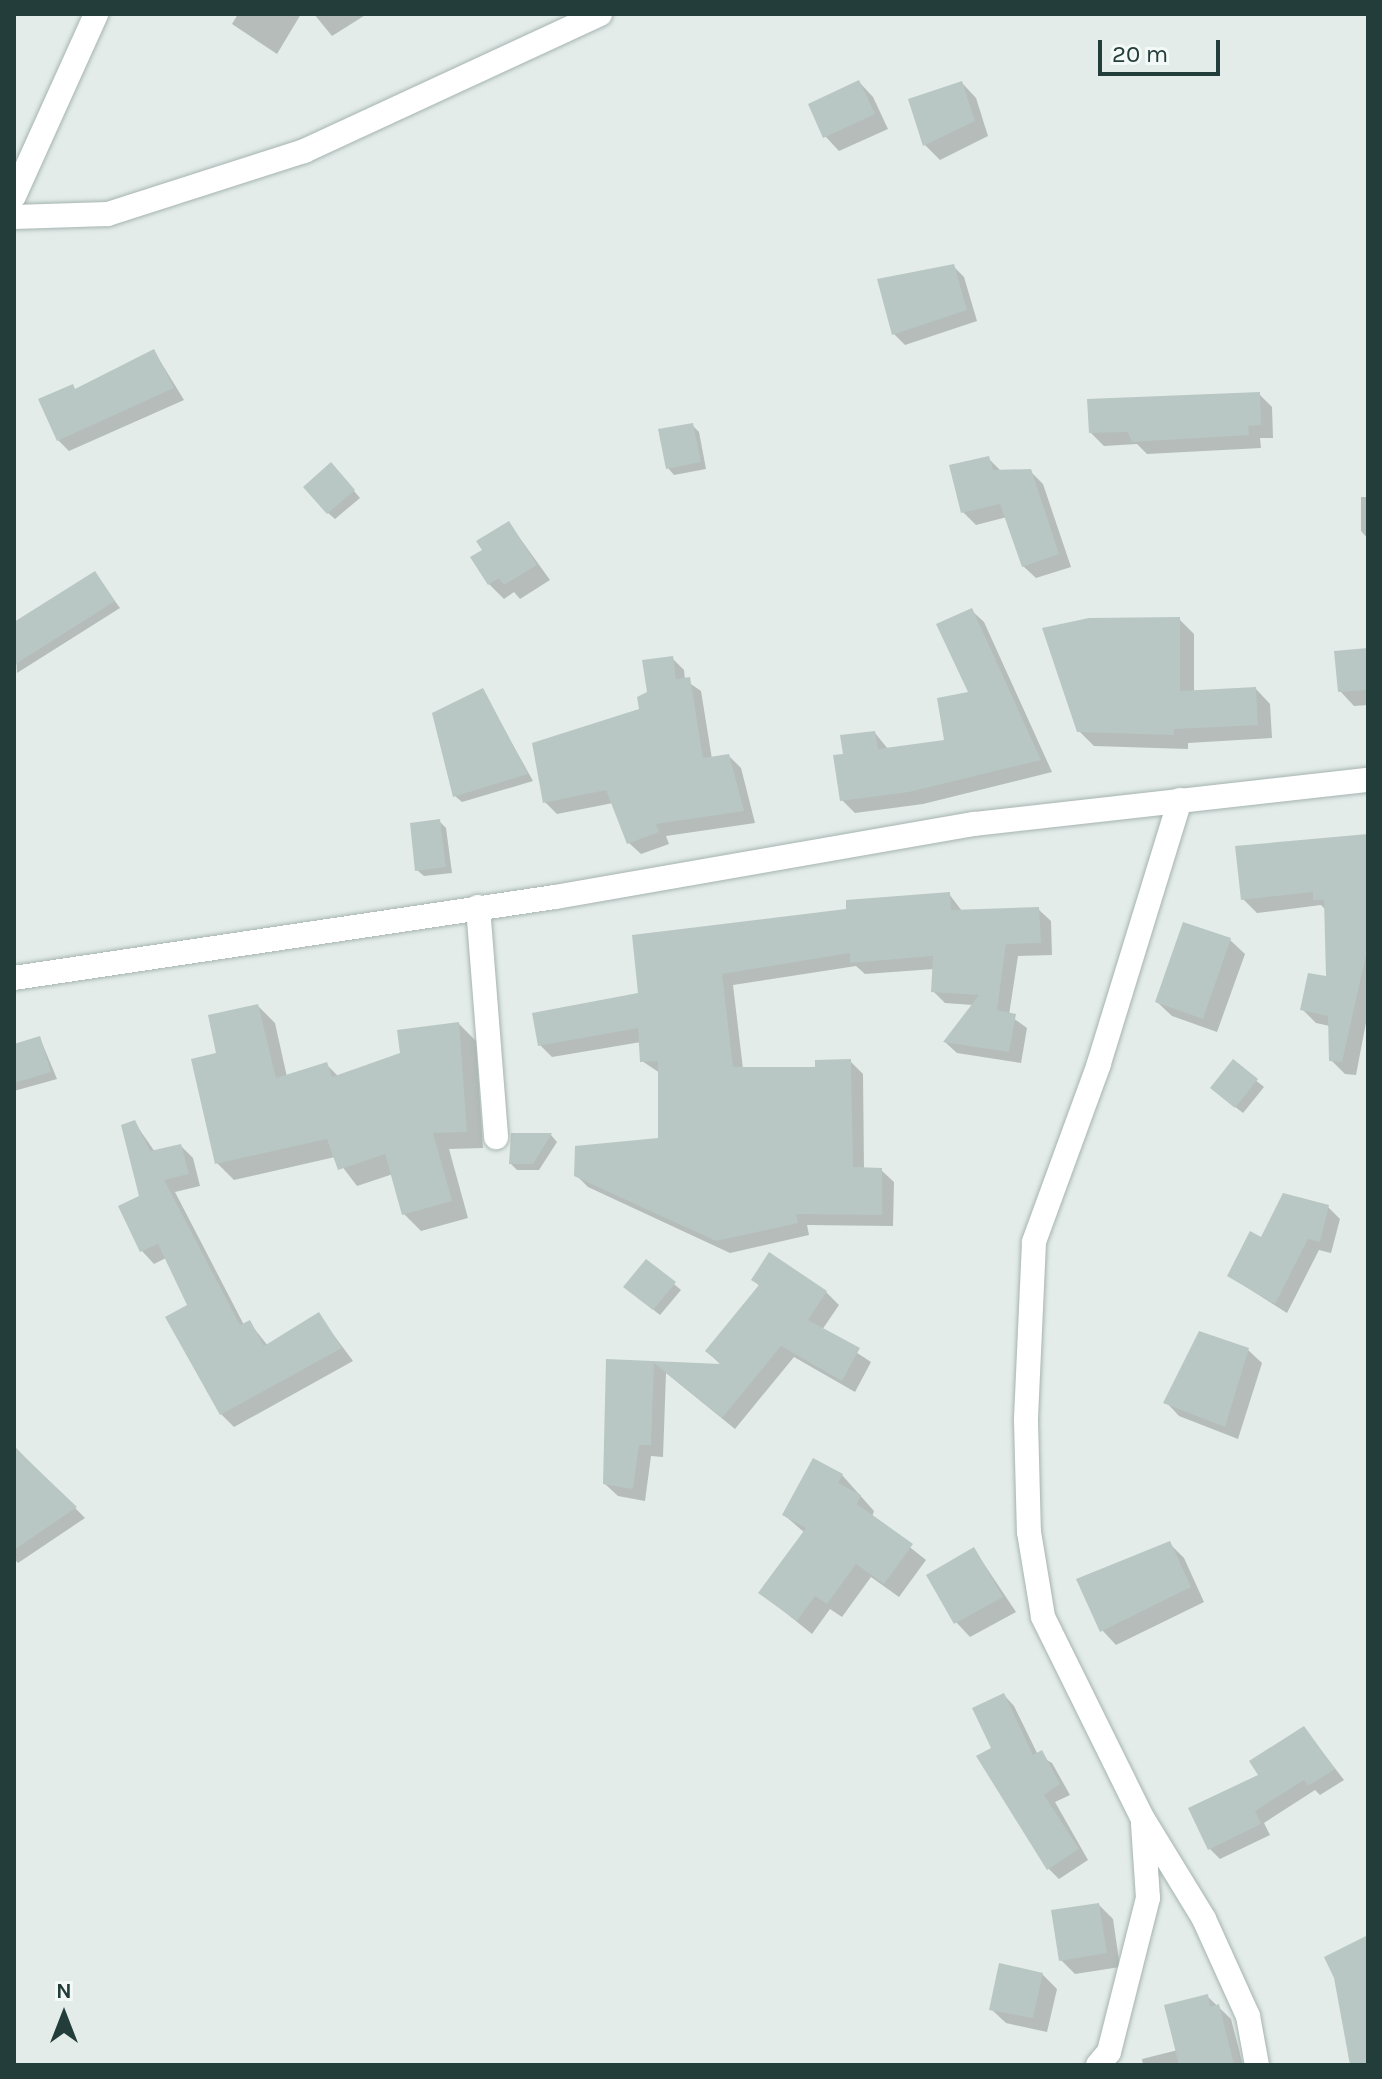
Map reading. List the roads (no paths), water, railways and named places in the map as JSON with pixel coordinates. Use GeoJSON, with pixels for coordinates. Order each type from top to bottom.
{"type":"FeatureCollection","features":[{"type":"Feature","properties":{"kind":"street"},"geometry":{"type":"LineString","coordinates":[[14,196],[96,14]]}},
{"type":"Feature","properties":{"kind":"street"},"geometry":{"type":"LineString","coordinates":[[14,217],[108,214],[304,151],[600,14]]}},
{"type":"Feature","properties":{"kind":"street"},"geometry":{"type":"LineString","coordinates":[[14,978],[478,907],[974,824],[1368,780]]}},
{"type":"Feature","properties":{"kind":"street"},"geometry":{"type":"LineString","coordinates":[[1180,800],[1099,1064],[1034,1242],[1026,1421],[1029,1532],[1043,1617],[1143,1819],[1204,1919],[1248,2016],[1257,2065]]}},
{"type":"Feature","properties":{"kind":"street"},"geometry":{"type":"LineString","coordinates":[[478,907],[496,1137]]}},
{"type":"Feature","properties":{"kind":"street"},"geometry":{"type":"LineString","coordinates":[[1098,2065],[1109,2052],[1148,1898],[1143,1819]]}}]}
